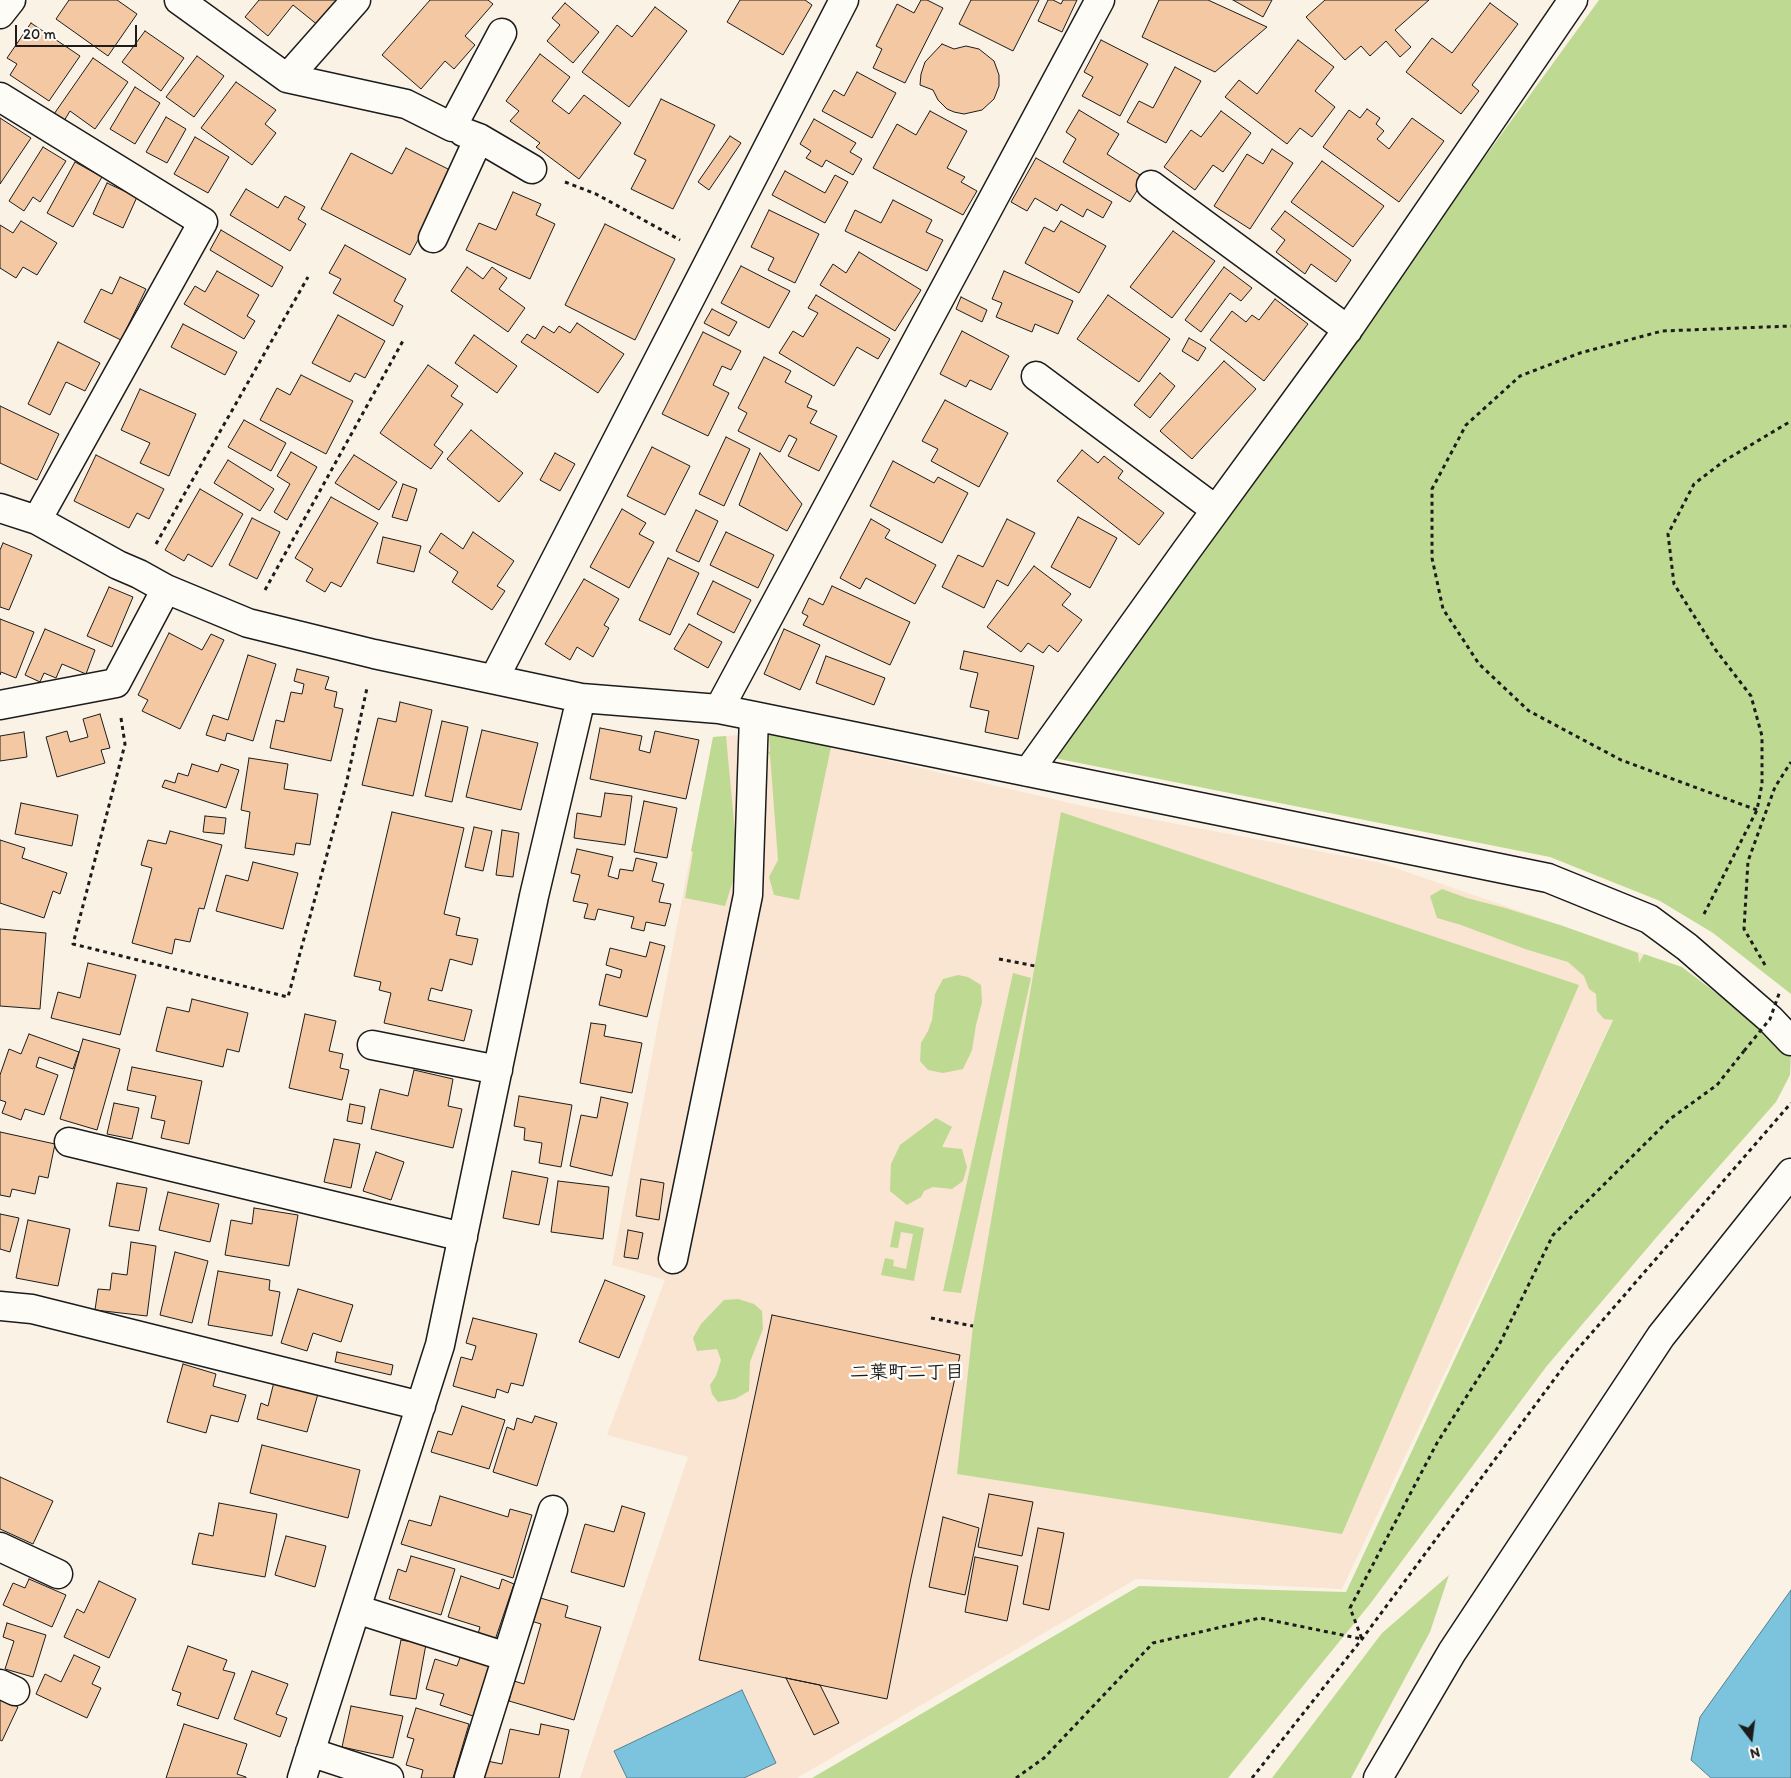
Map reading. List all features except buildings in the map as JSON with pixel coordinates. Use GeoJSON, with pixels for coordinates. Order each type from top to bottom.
{"type":"FeatureCollection","features":[{"type":"Feature","properties":{"kind":"street"},"geometry":{"type":"LineString","coordinates":[[0,14],[11,0]]}},
{"type":"Feature","properties":{"kind":"street"},"geometry":{"type":"LineString","coordinates":[[179,0],[287,78],[406,104],[479,138],[532,169]]}},
{"type":"Feature","properties":{"kind":"street"},"geometry":{"type":"LineString","coordinates":[[287,78],[356,0]]}},
{"type":"Feature","properties":{"kind":"street"},"geometry":{"type":"LineString","coordinates":[[494,680],[844,0]]}},
{"type":"Feature","properties":{"kind":"street"},"geometry":{"type":"LineString","coordinates":[[719,709],[1100,0]]}},
{"type":"Feature","properties":{"kind":"street"},"geometry":{"type":"LineString","coordinates":[[1028,772],[1348,330],[1573,0]]}},
{"type":"Feature","properties":{"kind":"street"},"geometry":{"type":"LineString","coordinates":[[452,127],[502,33]]}},
{"type":"Feature","properties":{"kind":"street"},"geometry":{"type":"LineString","coordinates":[[0,97],[202,222],[36,520]]}},
{"type":"Feature","properties":{"kind":"street"},"geometry":{"type":"LineString","coordinates":[[433,238],[479,138]]}},
{"type":"Feature","properties":{"kind":"street"},"geometry":{"type":"LineString","coordinates":[[1150,185],[1348,330]]}},
{"type":"Feature","properties":{"kind":"street"},"geometry":{"type":"LineString","coordinates":[[1036,376],[1216,510]]}},
{"type":"Feature","properties":{"kind":"street"},"geometry":{"type":"LineString","coordinates":[[0,508],[36,520],[118,566],[139,574],[166,589],[248,623],[374,654],[582,698],[719,709],[1548,878],[1649,919],[1687,946],[1770,1019],[1791,1041]]}},
{"type":"Feature","properties":{"kind":"street"},"geometry":{"type":"LineString","coordinates":[[0,705],[116,683],[166,589]]}},
{"type":"Feature","properties":{"kind":"street"},"geometry":{"type":"LineString","coordinates":[[302,1778],[440,1345],[534,896],[582,698]]}},
{"type":"Feature","properties":{"kind":"street"},"geometry":{"type":"LineString","coordinates":[[673,1259],[748,895],[754,716]]}},
{"type":"Feature","properties":{"kind":"street"},"geometry":{"type":"LineString","coordinates":[[372,1045],[498,1070]]}},
{"type":"Feature","properties":{"kind":"street"},"geometry":{"type":"LineString","coordinates":[[69,1142],[463,1237]]}},
{"type":"Feature","properties":{"kind":"street"},"geometry":{"type":"LineString","coordinates":[[1378,1778],[1452,1652],[1661,1336],[1791,1173]]}},
{"type":"Feature","properties":{"kind":"street"},"geometry":{"type":"LineString","coordinates":[[0,1306],[32,1309],[421,1406]]}},
{"type":"Feature","properties":{"kind":"street"},"geometry":{"type":"LineString","coordinates":[[468,1778],[553,1510]]}},
{"type":"Feature","properties":{"kind":"street"},"geometry":{"type":"LineString","coordinates":[[0,1547],[58,1574]]}},
{"type":"Feature","properties":{"kind":"street"},"geometry":{"type":"LineString","coordinates":[[356,1609],[507,1657]]}},
{"type":"Feature","properties":{"kind":"street"},"geometry":{"type":"LineString","coordinates":[[310,1752],[389,1778]]}},
{"type":"Feature","properties":{"kind":"path"},"geometry":{"type":"LineString","coordinates":[[596,194],[712,257]]}},
{"type":"Feature","properties":{"kind":"path"},"geometry":{"type":"LineString","coordinates":[[139,574],[308,277]]}},
{"type":"Feature","properties":{"kind":"path"},"geometry":{"type":"LineString","coordinates":[[1757,810],[1613,755],[1530,711],[1479,664],[1443,609],[1432,558],[1432,489],[1466,425],[1520,376],[1580,353],[1662,331],[1791,326]]}},
{"type":"Feature","properties":{"kind":"path"},"geometry":{"type":"LineString","coordinates":[[248,623],[404,339]]}},
{"type":"Feature","properties":{"kind":"path"},"geometry":{"type":"LineString","coordinates":[[1687,946],[1757,810],[1762,784],[1762,736],[1751,696],[1715,649],[1674,584],[1668,534],[1694,484],[1724,461],[1791,421]]}},
{"type":"Feature","properties":{"kind":"path"},"geometry":{"type":"LineString","coordinates":[[126,744],[73,944],[288,997],[346,785],[374,654]]}},
{"type":"Feature","properties":{"kind":"path"},"geometry":{"type":"LineString","coordinates":[[1766,968],[1744,929],[1748,861],[1775,786],[1791,762]]}},
{"type":"Feature","properties":{"kind":"path"},"geometry":{"type":"LineString","coordinates":[[999,959],[1035,966]]}},
{"type":"Feature","properties":{"kind":"path"},"geometry":{"type":"LineString","coordinates":[[1362,1639],[1350,1608],[1437,1443],[1498,1347],[1554,1235],[1670,1119],[1717,1085],[1770,1019],[1780,992],[1775,984]]}},
{"type":"Feature","properties":{"kind":"path"},"geometry":{"type":"LineString","coordinates":[[1252,1778],[1362,1639],[1570,1358],[1791,1103]]}},
{"type":"Feature","properties":{"kind":"path"},"geometry":{"type":"LineString","coordinates":[[931,1318],[973,1326]]}},
{"type":"Feature","properties":{"kind":"path"},"geometry":{"type":"LineString","coordinates":[[1016,1778],[1044,1758],[1153,1644],[1260,1618],[1362,1639]]}},
{"type":"Feature","properties":{"kind":"shaded area"},"geometry":{"type":"Polygon","coordinates":[[[769,733],[1083,806],[1381,863],[1644,954],[1342,1589],[1136,1579],[797,1778],[580,1778],[688,1457],[607,1435],[665,1280],[612,1265],[713,737],[769,733]]]}},
{"type":"Feature","properties":{"kind":"green space"},"geometry":{"type":"Polygon","coordinates":[[[1599,0],[1791,0],[1791,994],[1713,933],[1660,901],[1550,857],[1054,758],[1415,253],[1599,0]]]}},
{"type":"Feature","properties":{"kind":"green space"},"geometry":{"type":"Polygon","coordinates":[[[769,733],[787,737],[793,734],[815,739],[824,746],[831,747],[799,900],[774,895],[769,877],[778,860],[770,755],[768,753],[770,751],[769,733]]]}},
{"type":"Feature","properties":{"kind":"green space"},"geometry":{"type":"Polygon","coordinates":[[[726,736],[738,865],[725,906],[685,898],[693,852],[691,851],[713,737],[726,736]]]}},
{"type":"Feature","properties":{"kind":"green space"},"geometry":{"type":"Polygon","coordinates":[[[1061,812],[1579,985],[1342,1534],[957,1474],[973,1326],[1061,812]]]}},
{"type":"Feature","properties":{"kind":"green space"},"geometry":{"type":"Polygon","coordinates":[[[1442,889],[1563,926],[1638,953],[1639,963],[1644,954],[1682,967],[1791,1050],[1790,1075],[1776,1102],[1661,1232],[1546,1367],[1370,1604],[1228,1778],[812,1778],[1139,1586],[1346,1592],[1613,1020],[1604,1019],[1597,1011],[1596,994],[1589,989],[1584,976],[1568,962],[1437,918],[1430,896],[1442,889]]]}},
{"type":"Feature","properties":{"kind":"green space"},"geometry":{"type":"Polygon","coordinates":[[[1013,973],[1031,978],[961,1293],[943,1291],[1013,973]]]}},
{"type":"Feature","properties":{"kind":"green space"},"geometry":{"type":"Polygon","coordinates":[[[958,975],[968,977],[981,985],[982,1002],[972,1050],[963,1069],[943,1073],[928,1070],[920,1061],[921,1043],[932,1020],[935,994],[943,979],[958,975]]]}},
{"type":"Feature","properties":{"kind":"green space"},"geometry":{"type":"Polygon","coordinates":[[[936,1118],[952,1127],[942,1147],[962,1149],[967,1167],[963,1181],[952,1189],[933,1187],[924,1191],[921,1197],[907,1205],[890,1191],[891,1164],[900,1145],[936,1118]]]}},
{"type":"Feature","properties":{"kind":"green space"},"geometry":{"type":"Polygon","coordinates":[[[895,1221],[924,1228],[914,1281],[881,1275],[885,1258],[894,1260],[893,1266],[906,1269],[913,1234],[901,1232],[898,1248],[890,1247],[895,1221]]]}},
{"type":"Feature","properties":{"kind":"green space"},"geometry":{"type":"Polygon","coordinates":[[[738,1299],[754,1304],[762,1311],[763,1329],[750,1362],[749,1391],[735,1399],[718,1402],[712,1394],[710,1385],[716,1376],[721,1360],[717,1349],[697,1351],[693,1338],[701,1324],[724,1300],[738,1299]]]}},
{"type":"Feature","properties":{"kind":"green space"},"geometry":{"type":"Polygon","coordinates":[[[1449,1575],[1430,1632],[1351,1778],[1272,1778],[1382,1633],[1449,1575]]]}},
{"type":"Feature","properties":{"kind":"water"},"geometry":{"type":"Polygon","coordinates":[[[1791,1590],[1791,1778],[1711,1778],[1691,1760],[1700,1717],[1791,1590]]]}},
{"type":"Feature","properties":{"kind":"water"},"geometry":{"type":"Polygon","coordinates":[[[742,1690],[776,1763],[744,1778],[627,1778],[614,1751],[742,1690]]]}},
{"type":"Feature","properties":{"kind":"district","name":"二葉町二丁目"},"geometry":{"type":"Point","coordinates":[907,1373]}}]}
